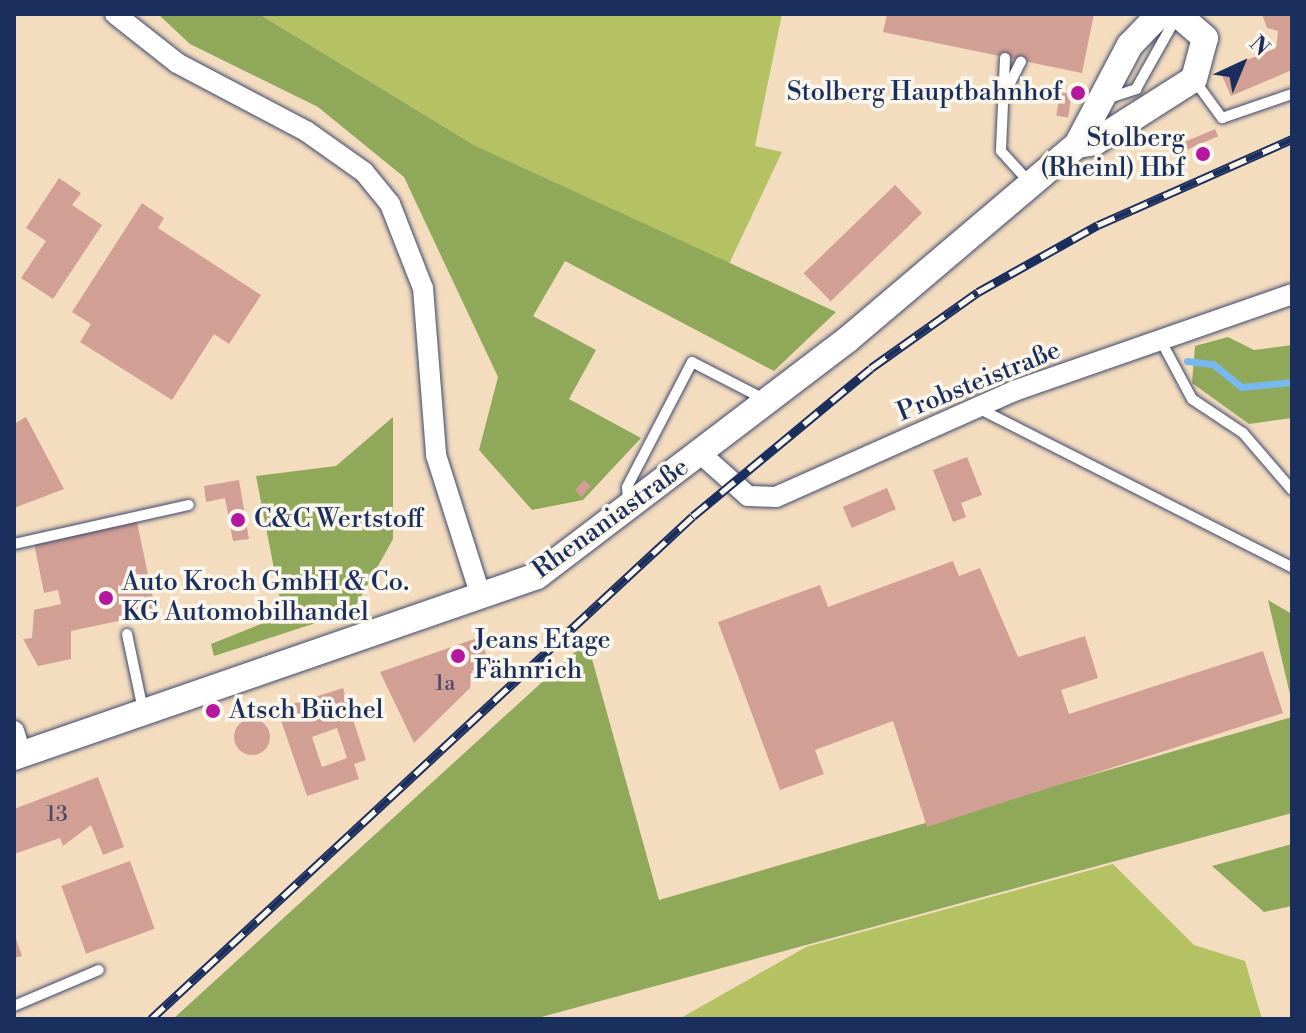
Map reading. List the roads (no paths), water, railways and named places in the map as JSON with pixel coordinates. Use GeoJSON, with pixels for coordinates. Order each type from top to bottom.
{"type":"FeatureCollection","features":[{"type":"Feature","properties":{"kind":"street"},"geometry":{"type":"LineString","coordinates":[[115,14],[177,63],[306,131],[364,172],[390,204],[423,288],[436,455],[481,597]]}},
{"type":"Feature","properties":{"kind":"street"},"geometry":{"type":"LineString","coordinates":[[1077,145],[1130,45],[1160,14]]}},
{"type":"Feature","properties":{"kind":"street"},"geometry":{"type":"LineString","coordinates":[[1077,145],[1095,142],[1194,79],[1205,38],[1177,14]]}},
{"type":"Feature","properties":{"kind":"street","name":"Rhenaniastraße"},"geometry":{"type":"LineString","coordinates":[[16,747],[144,711],[537,576],[769,402],[1077,145]]}},
{"type":"Feature","properties":{"kind":"street","name":"Probsteistraße"},"geometry":{"type":"LineString","coordinates":[[701,454],[748,496],[776,497],[976,407],[1292,294]]}},
{"type":"Feature","properties":{"kind":"lane"},"geometry":{"type":"LineString","coordinates":[[1099,100],[1136,89],[1177,14]]}},
{"type":"Feature","properties":{"kind":"lane"},"geometry":{"type":"LineString","coordinates":[[1005,58],[1006,91],[1001,151],[1030,184]]}},
{"type":"Feature","properties":{"kind":"lane"},"geometry":{"type":"LineString","coordinates":[[1006,91],[1021,62]]}},
{"type":"Feature","properties":{"kind":"lane"},"geometry":{"type":"LineString","coordinates":[[1194,79],[1222,118],[1292,94]]}},
{"type":"Feature","properties":{"kind":"lane"},"geometry":{"type":"LineString","coordinates":[[1161,341],[1192,399],[1243,433],[1292,490]]}},
{"type":"Feature","properties":{"kind":"lane"},"geometry":{"type":"LineString","coordinates":[[629,510],[627,487],[692,362],[769,402]]}},
{"type":"Feature","properties":{"kind":"lane"},"geometry":{"type":"LineString","coordinates":[[976,407],[1292,567]]}},
{"type":"Feature","properties":{"kind":"lane"},"geometry":{"type":"LineString","coordinates":[[14,544],[189,505]]}},
{"type":"Feature","properties":{"kind":"lane"},"geometry":{"type":"LineString","coordinates":[[127,634],[144,711]]}},
{"type":"Feature","properties":{"kind":"lane"},"geometry":{"type":"LineString","coordinates":[[14,1006],[99,970]]}},
{"type":"Feature","properties":{"kind":"waterway"},"geometry":{"type":"LineString","coordinates":[[1187,361],[1213,364],[1241,387],[1292,382]]}},
{"type":"Feature","properties":{"kind":"railway"},"geometry":{"type":"LineString","coordinates":[[151,1019],[693,516],[871,368],[978,292],[1098,225],[1292,139]]}},
{"type":"Feature","properties":{"kind":"place","name":"Stolberg Hauptbahnhof"},"geometry":{"type":"Point","coordinates":[1078,93]}},
{"type":"Feature","properties":{"kind":"place","name":"Stolberg (Rheinl) Hbf"},"geometry":{"type":"Point","coordinates":[1203,154]}},
{"type":"Feature","properties":{"kind":"place","name":"C&C Wertstoff"},"geometry":{"type":"Point","coordinates":[238,520]}},
{"type":"Feature","properties":{"kind":"place","name":"Auto Kroch GmbH & Co. KG Automobilhandel"},"geometry":{"type":"Point","coordinates":[106,598]}},
{"type":"Feature","properties":{"kind":"place","name":"Jeans Etage Fähnrich"},"geometry":{"type":"Point","coordinates":[458,656]}},
{"type":"Feature","properties":{"kind":"place","name":"Atsch Büchel"},"geometry":{"type":"Point","coordinates":[213,711]}}]}
